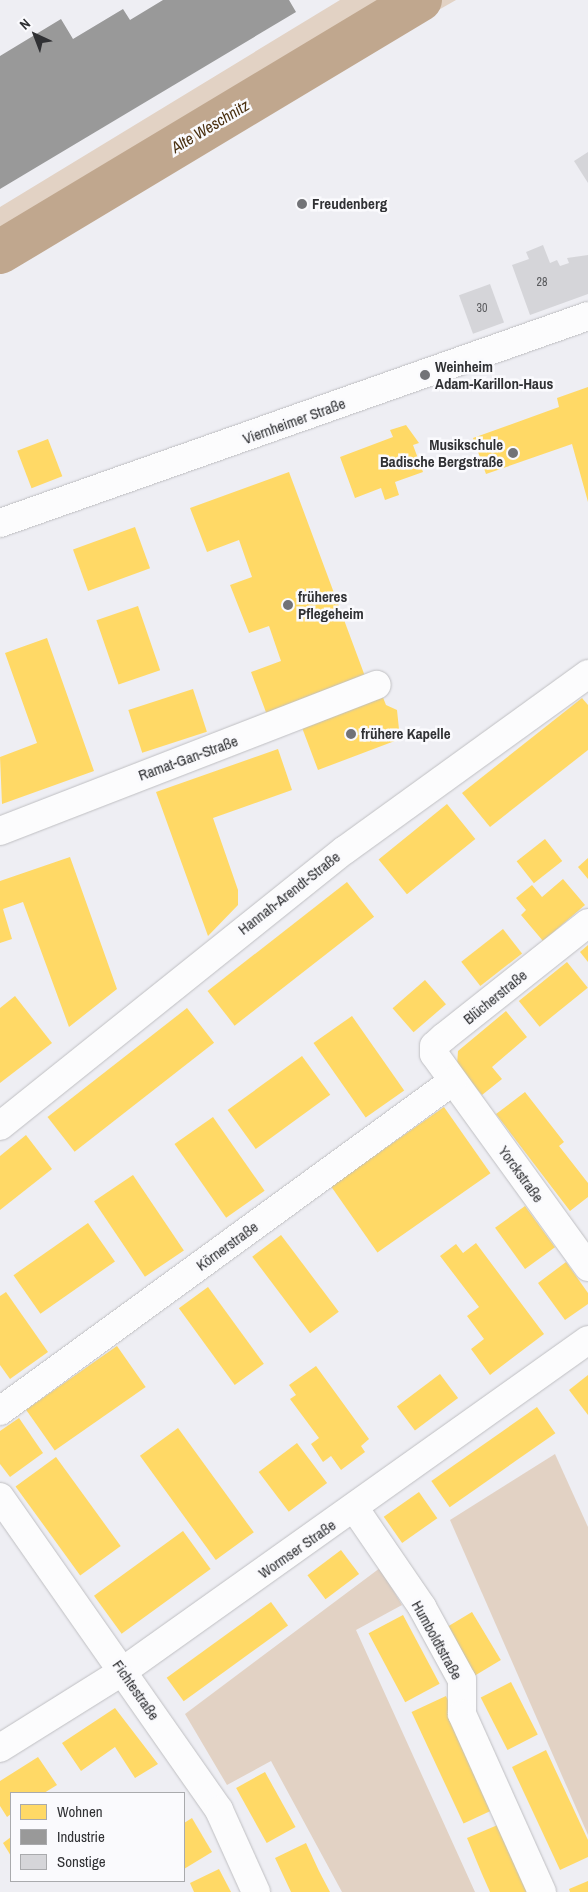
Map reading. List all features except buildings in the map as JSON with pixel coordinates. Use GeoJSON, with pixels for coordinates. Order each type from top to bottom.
{"type":"FeatureCollection","features":[{"type":"Feature","properties":{"kind":"street","name":"Viernheimer Straße"},"geometry":{"type":"LineString","coordinates":[[0,523],[588,316]]}},
{"type":"Feature","properties":{"kind":"street","name":"Hannah-Arendt-Straße"},"geometry":{"type":"LineString","coordinates":[[0,1126],[345,850],[588,674]]}},
{"type":"Feature","properties":{"kind":"street","name":"Ramat-Gan-Straße"},"geometry":{"type":"LineString","coordinates":[[0,831],[376,685]]}},
{"type":"Feature","properties":{"kind":"street","name":"Blücherstraße"},"geometry":{"type":"LineString","coordinates":[[453,1081],[434,1046],[588,923]]}},
{"type":"Feature","properties":{"kind":"street","name":"Yorckstraße"},"geometry":{"type":"LineString","coordinates":[[453,1081],[588,1267]]}},
{"type":"Feature","properties":{"kind":"street","name":"Körnerstraße"},"geometry":{"type":"LineString","coordinates":[[0,1411],[453,1081]]}},
{"type":"Feature","properties":{"kind":"street","name":"Wormser Straße"},"geometry":{"type":"LineString","coordinates":[[0,1748],[123,1671],[355,1509],[588,1340]]}},
{"type":"Feature","properties":{"kind":"street","name":"Fichtestraße"},"geometry":{"type":"LineString","coordinates":[[0,1497],[219,1810],[256,1892]]}},
{"type":"Feature","properties":{"kind":"street","name":"Humboldtstraße"},"geometry":{"type":"LineString","coordinates":[[355,1509],[422,1608],[462,1680],[462,1714],[542,1892]]}},
{"type":"Feature","properties":{"kind":"shaded area"},"geometry":{"type":"Polygon","coordinates":[[[340,0],[456,0],[227,131],[0,272],[0,207],[340,0]]]}},
{"type":"Feature","properties":{"kind":"shaded area"},"geometry":{"type":"Polygon","coordinates":[[[555,1454],[588,1527],[588,1835],[450,1520],[555,1454]]]}},
{"type":"Feature","properties":{"kind":"shaded area"},"geometry":{"type":"Polygon","coordinates":[[[380,1568],[402,1605],[356,1630],[475,1892],[342,1892],[271,1761],[227,1785],[185,1714],[380,1568]]]}},
{"type":"Feature","properties":{"kind":"waterway","name":"Alte Weschnitz"},"geometry":{"type":"LineString","coordinates":[[0,252],[420,0]]}},
{"type":"Feature","properties":{"kind":"place","name":"Freudenberg"},"geometry":{"type":"Point","coordinates":[302,204]}},
{"type":"Feature","properties":{"kind":"place","name":"Weinheim Adam-Karillon-Haus"},"geometry":{"type":"Point","coordinates":[425,375]}},
{"type":"Feature","properties":{"kind":"place","name":"Musikschule Badische Bergstraße"},"geometry":{"type":"Point","coordinates":[513,453]}},
{"type":"Feature","properties":{"kind":"place","name":"früheres Pflegeheim"},"geometry":{"type":"Point","coordinates":[288,605]}},
{"type":"Feature","properties":{"kind":"place","name":"frühere Kapelle"},"geometry":{"type":"Point","coordinates":[351,734]}}]}
